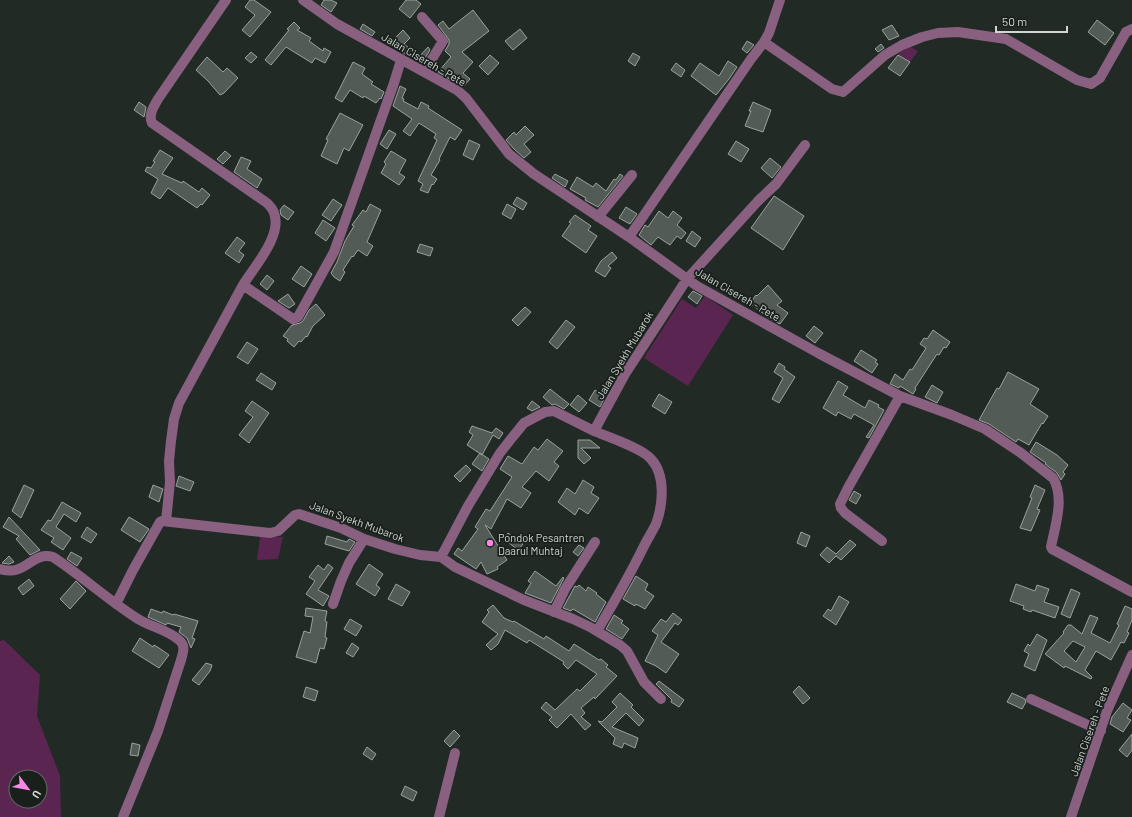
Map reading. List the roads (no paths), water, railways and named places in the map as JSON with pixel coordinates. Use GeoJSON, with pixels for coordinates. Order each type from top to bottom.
{"type":"FeatureCollection","features":[{"type":"Feature","properties":{"kind":"street"},"geometry":{"type":"LineString","coordinates":[[116,604],[160,522],[166,521],[170,482],[169,461],[171,442],[174,419],[179,402],[243,285],[274,236],[276,225],[275,214],[267,203],[152,123],[150,119],[152,110],[158,99],[226,0]]}},
{"type":"Feature","properties":{"kind":"street","name":"Jalan Cisereh - Pete"},"geometry":{"type":"LineString","coordinates":[[304,0],[337,24],[457,90],[466,98],[509,154],[534,174],[629,237],[687,279],[818,353],[900,396],[985,429],[1021,453],[1053,478],[1055,482],[1058,503],[1051,547],[1052,549],[1132,592]]}},
{"type":"Feature","properties":{"kind":"street"},"geometry":{"type":"LineString","coordinates":[[629,237],[764,42],[769,33],[780,0]]}},
{"type":"Feature","properties":{"kind":"street"},"geometry":{"type":"LineString","coordinates":[[422,17],[443,41],[424,72]]}},
{"type":"Feature","properties":{"kind":"street"},"geometry":{"type":"LineString","coordinates":[[764,42],[837,92],[843,92],[863,73],[891,52],[922,36],[938,33],[958,32],[1006,39],[1077,80],[1091,84],[1100,78],[1126,32],[1132,29]]}},
{"type":"Feature","properties":{"kind":"street"},"geometry":{"type":"LineString","coordinates":[[243,285],[289,318],[293,319],[298,317],[334,252],[394,84],[401,60]]}},
{"type":"Feature","properties":{"kind":"street","name":"Jalan Syekh Mubarok"},"geometry":{"type":"LineString","coordinates":[[594,431],[625,374],[687,279],[758,201],[776,184],[805,146]]}},
{"type":"Feature","properties":{"kind":"street"},"geometry":{"type":"LineString","coordinates":[[598,217],[632,175]]}},
{"type":"Feature","properties":{"kind":"street"},"geometry":{"type":"LineString","coordinates":[[882,541],[845,513],[840,504],[900,396]]}},
{"type":"Feature","properties":{"kind":"street"},"geometry":{"type":"LineString","coordinates":[[597,631],[636,563],[656,523],[660,506],[661,491],[658,469],[651,459],[642,452],[594,431],[554,411],[545,412],[524,423],[500,453],[468,506],[441,557],[455,567],[524,600],[573,619],[620,645],[627,651],[644,682],[661,699]]}},
{"type":"Feature","properties":{"kind":"street","name":"Jalan Syekh Mubarok"},"geometry":{"type":"LineString","coordinates":[[166,521],[270,533],[278,531],[295,514],[299,514],[341,528],[364,539],[420,555],[441,557]]}},
{"type":"Feature","properties":{"kind":"street"},"geometry":{"type":"LineString","coordinates":[[333,604],[349,564],[364,539]]}},
{"type":"Feature","properties":{"kind":"street"},"geometry":{"type":"LineString","coordinates":[[554,612],[565,589],[595,542]]}},
{"type":"Feature","properties":{"kind":"street"},"geometry":{"type":"LineString","coordinates":[[0,569],[13,571],[20,569],[43,555],[53,557],[140,620],[180,640],[184,649],[158,731],[123,817]]}},
{"type":"Feature","properties":{"kind":"street","name":"Jalan Cisereh - Pete"},"geometry":{"type":"LineString","coordinates":[[1071,817],[1115,692],[1132,656]]}},
{"type":"Feature","properties":{"kind":"street"},"geometry":{"type":"LineString","coordinates":[[1031,699],[1101,731]]}},
{"type":"Feature","properties":{"kind":"street"},"geometry":{"type":"LineString","coordinates":[[439,817],[455,754]]}},
{"type":"Feature","properties":{"kind":"place","name":"Pondok Pesantren Daarul Muhtaj"},"geometry":{"type":"Point","coordinates":[490,543]}}]}
